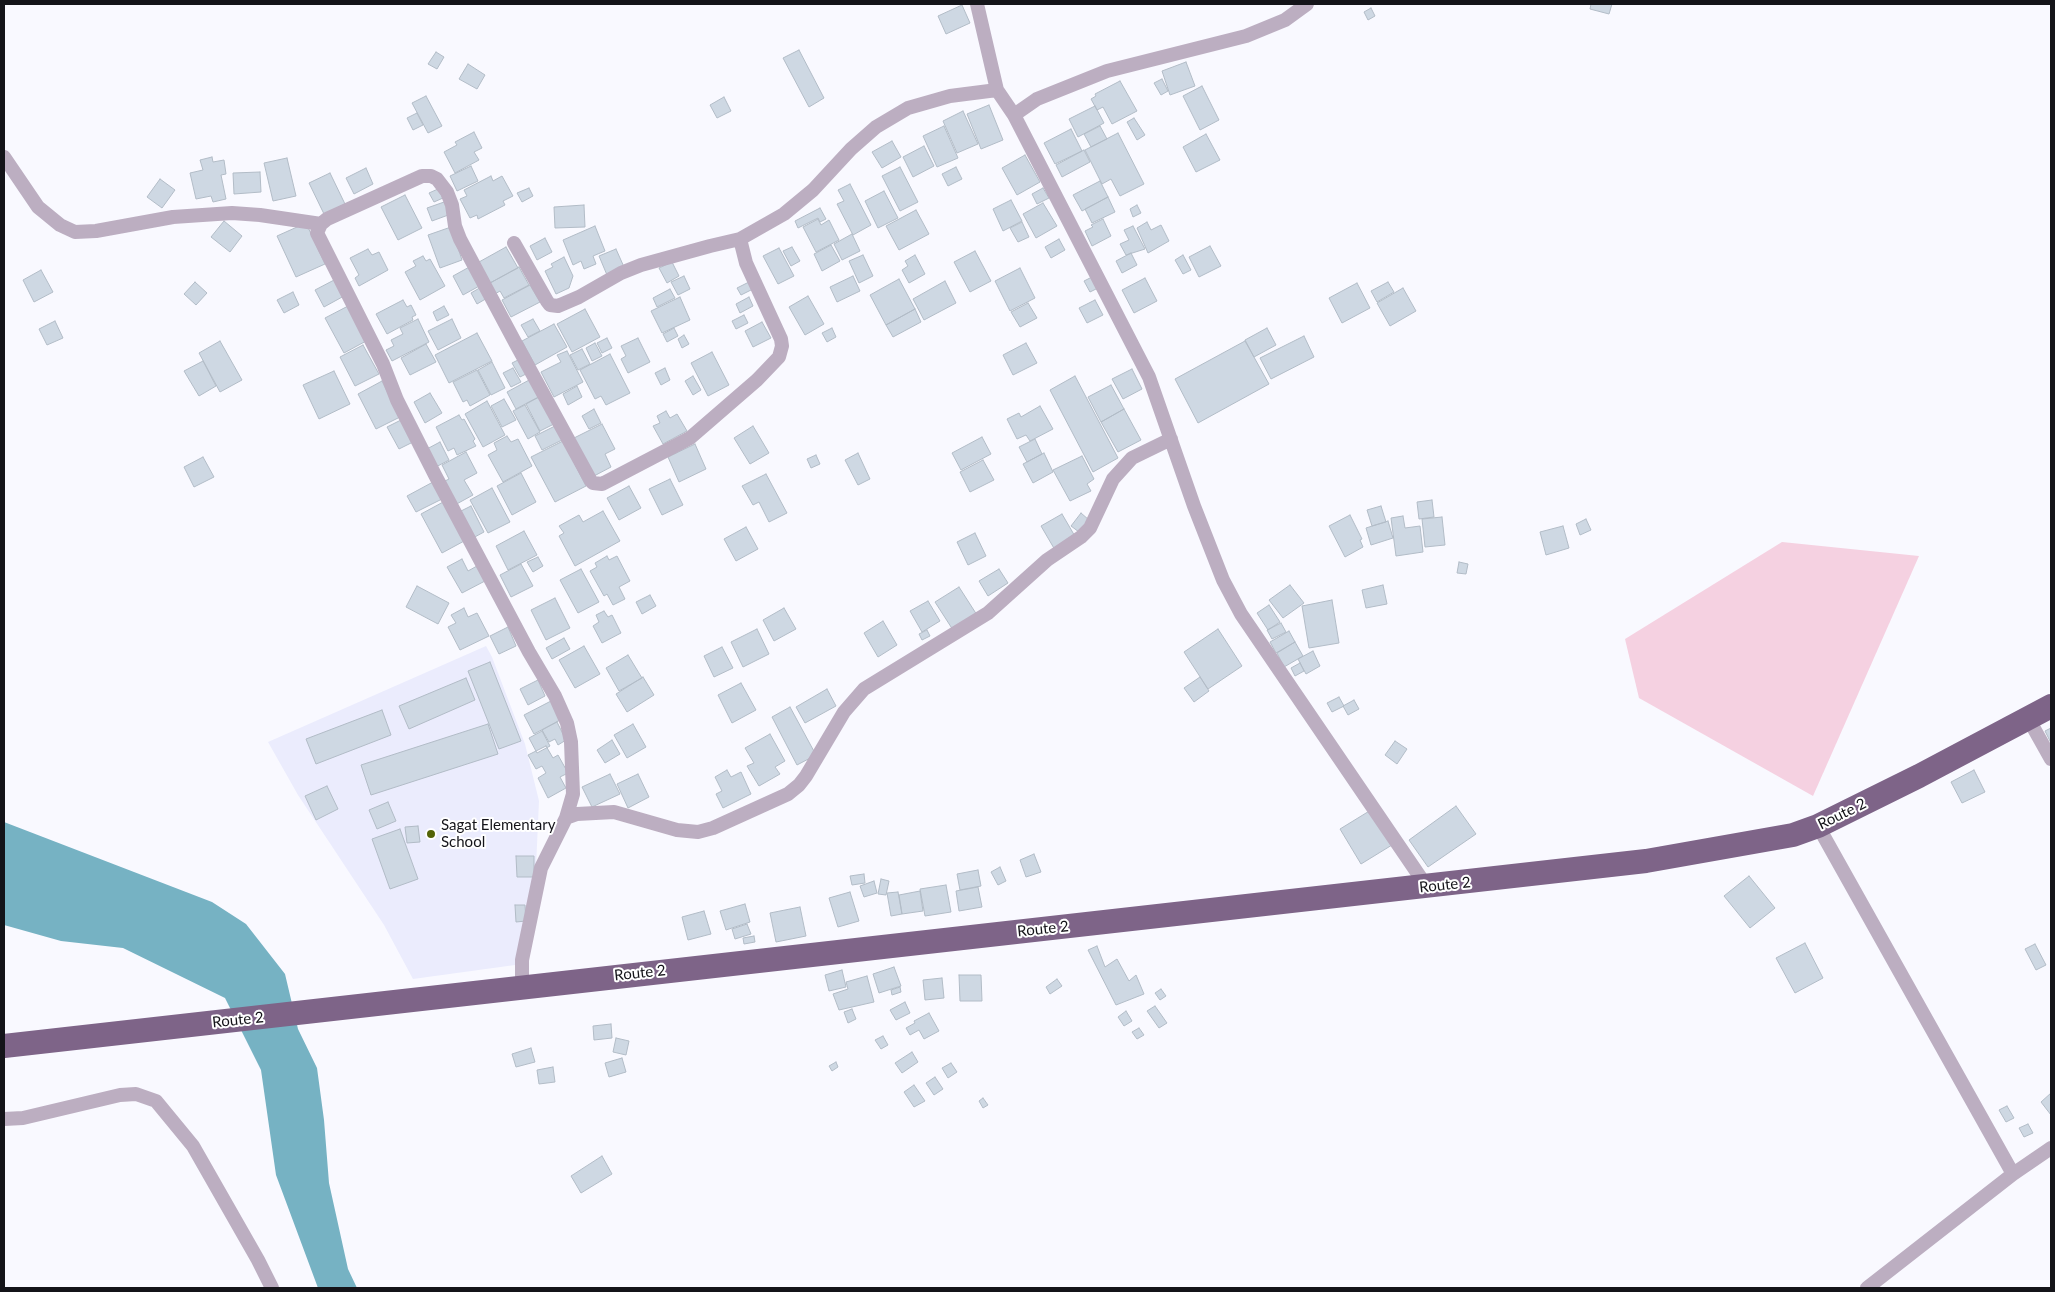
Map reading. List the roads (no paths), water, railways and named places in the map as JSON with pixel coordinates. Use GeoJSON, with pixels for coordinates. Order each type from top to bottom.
{"type":"FeatureCollection","features":[{"type":"Feature","properties":{"kind":"highway","name":"Route 2"},"geometry":{"type":"LineString","coordinates":[[4,1046],[314,1012],[522,986],[1427,887],[1646,861],[1793,835],[1818,826],[1920,776],[2051,706]]}},
{"type":"Feature","properties":{"kind":"street"},"geometry":{"type":"LineString","coordinates":[[977,4],[997,90],[1014,115],[1150,377],[1194,506],[1217,564],[1241,614],[1427,887]]}},
{"type":"Feature","properties":{"kind":"street"},"geometry":{"type":"LineString","coordinates":[[1014,115],[1037,99],[1107,71],[1246,36],[1285,20],[1307,4]]}},
{"type":"Feature","properties":{"kind":"street"},"geometry":{"type":"LineString","coordinates":[[514,243],[547,301],[554,306],[564,304],[621,273],[641,265],[710,246],[740,240],[784,214],[813,190],[851,149],[876,127],[908,108],[950,96],[997,90]]}},
{"type":"Feature","properties":{"kind":"street"},"geometry":{"type":"LineString","coordinates":[[4,157],[38,207],[60,225],[75,232],[96,231],[173,217],[232,213],[321,224]]}},
{"type":"Feature","properties":{"kind":"street"},"geometry":{"type":"LineString","coordinates":[[522,986],[522,960],[541,868],[566,818],[573,794],[571,742],[567,722],[555,696],[529,652],[397,400],[383,364],[317,236],[321,224],[327,219],[422,176],[431,176],[437,179],[447,192],[452,205],[454,226],[467,253],[588,476],[596,484],[602,484],[690,438],[757,380],[779,357],[782,346],[781,339],[746,263],[740,240]]}},
{"type":"Feature","properties":{"kind":"street"},"geometry":{"type":"LineString","coordinates":[[566,818],[577,814],[614,812],[677,830],[698,832],[713,828],[788,794],[806,776],[844,712],[864,689],[988,614],[1047,560],[1081,537],[1090,528],[1113,479],[1132,458],[1171,439]]}},
{"type":"Feature","properties":{"kind":"street"},"geometry":{"type":"LineString","coordinates":[[2028,718],[2051,759]]}},
{"type":"Feature","properties":{"kind":"street"},"geometry":{"type":"LineString","coordinates":[[1818,826],[2013,1174]]}},
{"type":"Feature","properties":{"kind":"street"},"geometry":{"type":"LineString","coordinates":[[4,1119],[23,1118],[120,1095],[136,1094],[156,1100],[193,1146],[272,1288]]}},
{"type":"Feature","properties":{"kind":"street"},"geometry":{"type":"LineString","coordinates":[[1867,1288],[2013,1174],[2051,1148]]}},
{"type":"Feature","properties":{"kind":"water"},"geometry":{"type":"Polygon","coordinates":[[[4,822],[212,902],[246,924],[285,974],[298,1029],[317,1068],[324,1120],[329,1183],[348,1269],[357,1288],[318,1288],[276,1175],[261,1070],[225,998],[123,948],[61,941],[4,925],[4,822]]]}},
{"type":"Feature","properties":{"kind":"place","name":"Sagat Elementary School"},"geometry":{"type":"Point","coordinates":[431,834]}}]}
